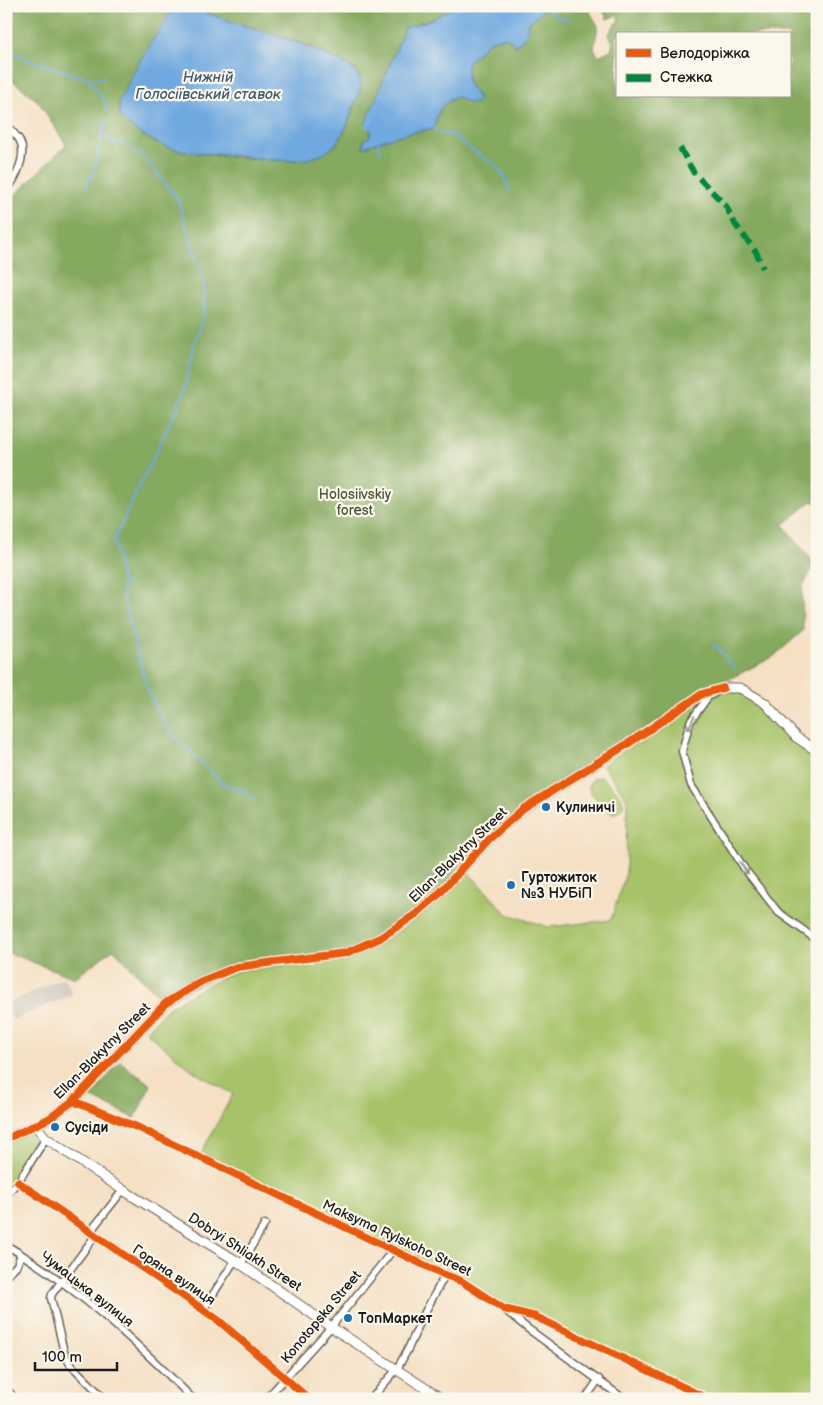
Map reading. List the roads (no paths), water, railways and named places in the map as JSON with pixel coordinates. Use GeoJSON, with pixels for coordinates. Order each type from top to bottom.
{"type":"FeatureCollection","features":[{"type":"Feature","properties":{"kind":"street"},"geometry":{"type":"LineString","coordinates":[[6,125],[20,141],[22,154],[14,179],[6,190]]}},
{"type":"Feature","properties":{"kind":"street"},"geometry":{"type":"LineString","coordinates":[[817,751],[796,737],[765,703],[740,688],[723,688],[708,697],[690,722],[682,751],[691,785],[744,868],[778,912],[817,940]]}},
{"type":"Feature","properties":{"kind":"street","name":"Ellan-Blakytny Street"},"geometry":{"type":"LineString","coordinates":[[6,1139],[54,1115],[73,1101],[166,1004],[202,982],[237,967],[346,953],[380,938],[416,914],[439,894],[489,839],[523,809],[629,743],[702,694],[723,688]]}},
{"type":"Feature","properties":{"kind":"street","name":"Maksyma Rylskoho Street"},"geometry":{"type":"LineString","coordinates":[[73,1101],[139,1128],[445,1275],[460,1280],[504,1310],[536,1317],[708,1399]]}},
{"type":"Feature","properties":{"kind":"street","name":"Dobryi Shliakh Street"},"geometry":{"type":"LineString","coordinates":[[35,1125],[46,1138],[123,1190],[238,1262],[442,1399]]}},
{"type":"Feature","properties":{"kind":"street"},"geometry":{"type":"LineString","coordinates":[[6,1195],[18,1182],[46,1138]]}},
{"type":"Feature","properties":{"kind":"street","name":"Горяна вулиця"},"geometry":{"type":"LineString","coordinates":[[18,1182],[218,1320],[309,1399]]}},
{"type":"Feature","properties":{"kind":"street"},"geometry":{"type":"LineString","coordinates":[[105,1399],[74,1369],[64,1352],[51,1298],[123,1190]]}},
{"type":"Feature","properties":{"kind":"street"},"geometry":{"type":"LineString","coordinates":[[203,1310],[265,1224]]}},
{"type":"Feature","properties":{"kind":"street","name":"Чумацька вулиця"},"geometry":{"type":"LineString","coordinates":[[6,1245],[61,1282],[98,1310],[193,1399]]}},
{"type":"Feature","properties":{"kind":"street","name":"Konotopska Street"},"geometry":{"type":"LineString","coordinates":[[266,1399],[331,1326],[393,1250]]}},
{"type":"Feature","properties":{"kind":"street"},"geometry":{"type":"LineString","coordinates":[[6,1276],[17,1265],[21,1254]]}},
{"type":"Feature","properties":{"kind":"street"},"geometry":{"type":"LineString","coordinates":[[371,1399],[397,1369],[445,1275]]}},
{"type":"Feature","properties":{"kind":"street"},"geometry":{"type":"LineString","coordinates":[[504,1310],[624,1399]]}},
{"type":"Feature","properties":{"kind":"street"},"geometry":{"type":"LineString","coordinates":[[585,1399],[599,1380]]}},
{"type":"Feature","properties":{"kind":"street"},"geometry":{"type":"LineString","coordinates":[[6,1388],[15,1399]]}},
{"type":"Feature","properties":{"kind":"water"},"geometry":{"type":"Polygon","coordinates":[[[457,6],[549,6],[528,23],[527,34],[516,46],[506,37],[491,40],[467,63],[467,82],[479,99],[476,103],[470,104],[458,97],[452,99],[440,109],[434,129],[398,136],[363,148],[364,139],[369,138],[371,131],[365,125],[405,28],[432,19],[457,6]]]}},
{"type":"Feature","properties":{"kind":"water","name":"Нижній Голосіївський ставок"},"geometry":{"type":"Polygon","coordinates":[[[190,7],[295,42],[346,64],[358,75],[360,79],[359,91],[347,126],[328,151],[312,158],[291,161],[194,152],[160,144],[130,127],[120,117],[119,102],[138,64],[170,13],[190,7]]]}},
{"type":"Feature","properties":{"kind":"waterway"},"geometry":{"type":"LineString","coordinates":[[545,6],[558,17],[570,20]]}},
{"type":"Feature","properties":{"kind":"waterway"},"geometry":{"type":"LineString","coordinates":[[6,52],[89,79],[104,78]]}},
{"type":"Feature","properties":{"kind":"waterway"},"geometry":{"type":"LineString","coordinates":[[89,79],[106,104],[106,111]]}},
{"type":"Feature","properties":{"kind":"waterway"},"geometry":{"type":"LineString","coordinates":[[86,186],[93,172],[106,118]]}},
{"type":"Feature","properties":{"kind":"waterway"},"geometry":{"type":"LineString","coordinates":[[433,126],[438,133],[452,134],[463,144],[495,165],[504,176],[510,193]]}},
{"type":"Feature","properties":{"kind":"waterway"},"geometry":{"type":"LineString","coordinates":[[103,134],[112,143],[119,142],[124,144],[144,157],[177,198],[204,282],[204,313],[195,341],[184,393],[114,540],[122,581],[123,598],[146,684],[157,712],[172,733],[223,784],[244,791],[255,800]]}},
{"type":"Feature","properties":{"kind":"waterway"},"geometry":{"type":"LineString","coordinates":[[378,141],[380,153]]}},
{"type":"Feature","properties":{"kind":"waterway"},"geometry":{"type":"LineString","coordinates":[[122,581],[127,585]]}},
{"type":"Feature","properties":{"kind":"waterway"},"geometry":{"type":"LineString","coordinates":[[713,644],[735,669]]}},
{"type":"Feature","properties":{"kind":"place","name":"Кулиничі"},"geometry":{"type":"Point","coordinates":[546,807]}},
{"type":"Feature","properties":{"kind":"place","name":"Гуртожиток №3 НУБіП"},"geometry":{"type":"Point","coordinates":[511,885]}},
{"type":"Feature","properties":{"kind":"place","name":"Сусіди"},"geometry":{"type":"Point","coordinates":[55,1127]}},
{"type":"Feature","properties":{"kind":"place","name":"ТопМаркет"},"geometry":{"type":"Point","coordinates":[348,1318]}},
{"type":"Feature","properties":{"kind":"park label","name":"Holosiivskiy forest"},"geometry":{"type":"Point","coordinates":[355,502]}}]}
